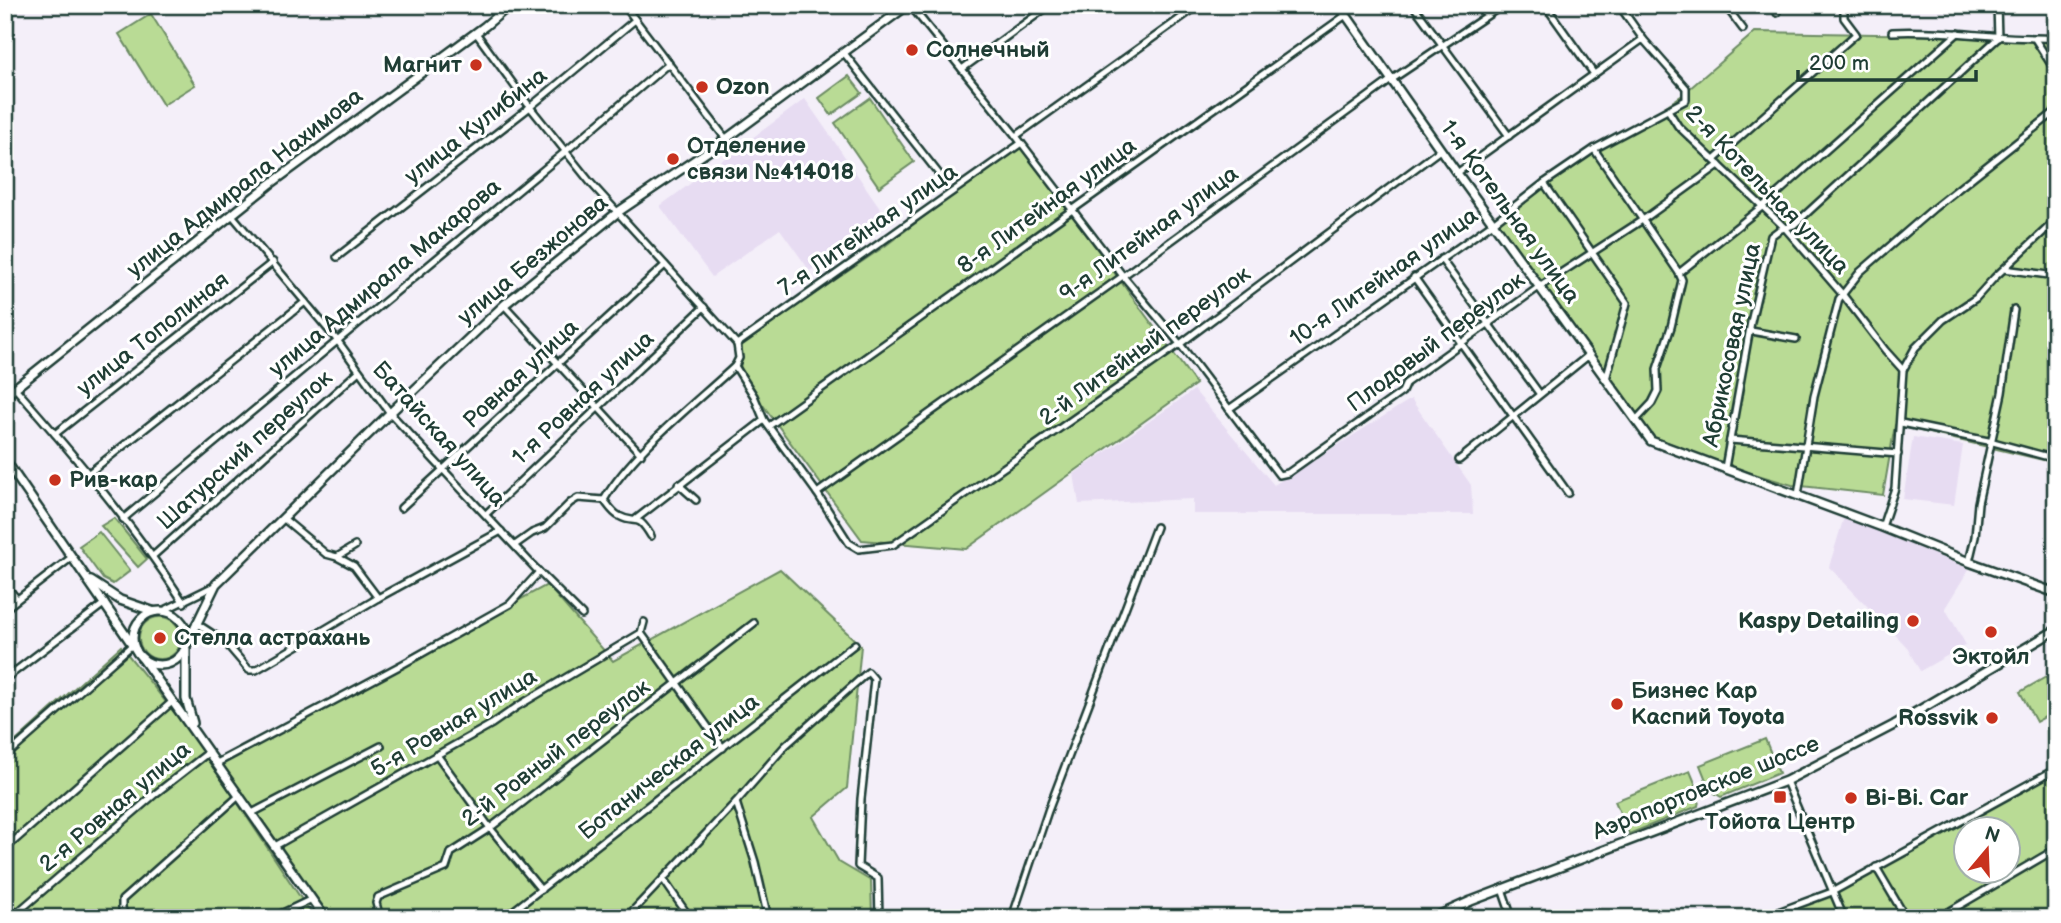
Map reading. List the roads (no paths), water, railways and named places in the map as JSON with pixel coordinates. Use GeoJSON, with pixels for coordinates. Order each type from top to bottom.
{"type":"FeatureCollection","features":[{"type":"Feature","properties":{"kind":"main road","name":"улица Адмирала Нахимова"},"geometry":{"type":"LineString","coordinates":[[5,396],[269,185],[510,5]]}},
{"type":"Feature","properties":{"kind":"main road","name":"улица Безжонова"},"geometry":{"type":"LineString","coordinates":[[186,646],[216,584],[504,305],[618,212],[726,139],[909,5]]}},
{"type":"Feature","properties":{"kind":"main road","name":"1-я Котельная улица"},"geometry":{"type":"LineString","coordinates":[[1339,5],[1440,150],[1651,441],[1725,468]]}},
{"type":"Feature","properties":{"kind":"main road"},"geometry":{"type":"LineString","coordinates":[[5,460],[325,918]]}},
{"type":"Feature","properties":{"kind":"main road"},"geometry":{"type":"LineString","coordinates":[[1725,468],[2056,593]]}},
{"type":"Feature","properties":{"kind":"main road"},"geometry":{"type":"LineString","coordinates":[[85,576],[120,600],[141,608],[161,611],[178,618],[185,626],[187,699],[199,737]]}},
{"type":"Feature","properties":{"kind":"main road"},"geometry":{"type":"LineString","coordinates":[[134,648],[135,629],[140,620],[161,611]]}},
{"type":"Feature","properties":{"kind":"main road","name":"Аэропортовское шоссе"},"geometry":{"type":"LineString","coordinates":[[1433,918],[1786,780],[1894,725],[2056,630]]}},
{"type":"Feature","properties":{"kind":"main road"},"geometry":{"type":"LineString","coordinates":[[142,659],[152,664],[172,663],[181,656],[186,646]]}},
{"type":"Feature","properties":{"kind":"street"},"geometry":{"type":"LineString","coordinates":[[624,5],[726,139]]}},
{"type":"Feature","properties":{"kind":"street"},"geometry":{"type":"LineString","coordinates":[[909,5],[1016,136],[1229,409]]}},
{"type":"Feature","properties":{"kind":"street"},"geometry":{"type":"LineString","coordinates":[[962,69],[1050,5]]}},
{"type":"Feature","properties":{"kind":"street"},"geometry":{"type":"LineString","coordinates":[[1016,136],[1199,5]]}},
{"type":"Feature","properties":{"kind":"street"},"geometry":{"type":"LineString","coordinates":[[1413,5],[1509,136]]}},
{"type":"Feature","properties":{"kind":"street","name":"9-я Литейная улица"},"geometry":{"type":"LineString","coordinates":[[817,493],[1123,276],[1391,80],[1503,5]]}},
{"type":"Feature","properties":{"kind":"street"},"geometry":{"type":"LineString","coordinates":[[1545,5],[1594,74]]}},
{"type":"Feature","properties":{"kind":"street","name":"2-я Котельная улица"},"geometry":{"type":"LineString","coordinates":[[1619,5],[1643,39],[1686,88],[1686,100],[1668,110],[1678,126],[1785,228],[1903,370]]}},
{"type":"Feature","properties":{"kind":"street"},"geometry":{"type":"LineString","coordinates":[[1725,5],[1743,29]]}},
{"type":"Feature","properties":{"kind":"street"},"geometry":{"type":"LineString","coordinates":[[1777,5],[1777,13]]}},
{"type":"Feature","properties":{"kind":"street","name":"Плодовый переулок"},"geometry":{"type":"LineString","coordinates":[[1229,409],[1279,475],[1288,473],[1402,392],[1406,383],[1539,287],[1643,220],[1716,163],[1856,34],[1844,18],[1844,5]]}},
{"type":"Feature","properties":{"kind":"street"},"geometry":{"type":"LineString","coordinates":[[1997,5],[1998,38]]}},
{"type":"Feature","properties":{"kind":"street","name":"8-я Литейная улица"},"geometry":{"type":"LineString","coordinates":[[769,426],[1346,15]]}},
{"type":"Feature","properties":{"kind":"street","name":"улица Кулибина"},"geometry":{"type":"LineString","coordinates":[[337,257],[530,107],[635,20]]}},
{"type":"Feature","properties":{"kind":"street"},"geometry":{"type":"LineString","coordinates":[[1892,32],[1927,30],[1998,38],[2056,38]]}},
{"type":"Feature","properties":{"kind":"street"},"geometry":{"type":"LineString","coordinates":[[476,33],[590,182],[737,344],[739,358],[735,366],[640,454],[615,481],[604,500]]}},
{"type":"Feature","properties":{"kind":"street"},"geometry":{"type":"LineString","coordinates":[[1679,272],[1763,206],[1958,33]]}},
{"type":"Feature","properties":{"kind":"street","name":"Абрикосовая улица"},"geometry":{"type":"LineString","coordinates":[[1725,468],[1771,236],[1794,225],[1998,38]]}},
{"type":"Feature","properties":{"kind":"street"},"geometry":{"type":"LineString","coordinates":[[1457,173],[1643,39]]}},
{"type":"Feature","properties":{"kind":"street"},"geometry":{"type":"LineString","coordinates":[[2035,40],[2056,72]]}},
{"type":"Feature","properties":{"kind":"street"},"geometry":{"type":"LineString","coordinates":[[844,53],[939,174]]}},
{"type":"Feature","properties":{"kind":"street","name":"улица Адмирала Макарова"},"geometry":{"type":"LineString","coordinates":[[123,519],[669,63]]}},
{"type":"Feature","properties":{"kind":"street","name":"10-я Литейная улица"},"geometry":{"type":"LineString","coordinates":[[1229,409],[1493,223],[1544,183],[1594,149],[1668,110]]}},
{"type":"Feature","properties":{"kind":"street"},"geometry":{"type":"LineString","coordinates":[[1798,495],[1804,447],[1831,325],[1843,295],[1860,272],[1934,208],[2056,111]]}},
{"type":"Feature","properties":{"kind":"street","name":"7-я Литейная улица"},"geometry":{"type":"LineString","coordinates":[[737,344],[1020,144]]}},
{"type":"Feature","properties":{"kind":"street"},"geometry":{"type":"LineString","coordinates":[[1594,149],[1682,280],[1671,327],[1657,369],[1658,391],[1652,403],[1636,420]]}},
{"type":"Feature","properties":{"kind":"street","name":"2-й Литейный переулок"},"geometry":{"type":"LineString","coordinates":[[817,493],[849,542],[859,550],[893,545],[1180,344],[1440,150]]}},
{"type":"Feature","properties":{"kind":"street"},"geometry":{"type":"LineString","coordinates":[[1544,183],[1627,303],[1606,379]]}},
{"type":"Feature","properties":{"kind":"street","name":"Батайская улица"},"geometry":{"type":"LineString","coordinates":[[232,215],[337,340],[390,413],[582,615]]}},
{"type":"Feature","properties":{"kind":"street"},"geometry":{"type":"LineString","coordinates":[[1882,527],[1895,488],[1903,370],[1915,348],[1943,320],[1976,298],[2056,220]]}},
{"type":"Feature","properties":{"kind":"street"},"geometry":{"type":"LineString","coordinates":[[1441,259],[1539,393]]}},
{"type":"Feature","properties":{"kind":"street","name":"улица Тополиная"},"geometry":{"type":"LineString","coordinates":[[55,434],[273,262]]}},
{"type":"Feature","properties":{"kind":"street","name":"Ровная улица"},"geometry":{"type":"LineString","coordinates":[[401,508],[665,265]]}},
{"type":"Feature","properties":{"kind":"street"},"geometry":{"type":"LineString","coordinates":[[2004,269],[2056,276]]}},
{"type":"Feature","properties":{"kind":"street"},"geometry":{"type":"LineString","coordinates":[[1414,277],[1568,493]]}},
{"type":"Feature","properties":{"kind":"street"},"geometry":{"type":"LineString","coordinates":[[89,473],[305,302]]}},
{"type":"Feature","properties":{"kind":"street"},"geometry":{"type":"LineString","coordinates":[[504,305],[640,454]]}},
{"type":"Feature","properties":{"kind":"street","name":"1-я Ровная улица"},"geometry":{"type":"LineString","coordinates":[[486,514],[704,307]]}},
{"type":"Feature","properties":{"kind":"street"},"geometry":{"type":"LineString","coordinates":[[1969,562],[1975,537],[1978,503],[1993,442],[2014,310]]}},
{"type":"Feature","properties":{"kind":"street"},"geometry":{"type":"LineString","coordinates":[[1751,331],[1796,339]]}},
{"type":"Feature","properties":{"kind":"street"},"geometry":{"type":"LineString","coordinates":[[1459,460],[1589,355]]}},
{"type":"Feature","properties":{"kind":"street"},"geometry":{"type":"LineString","coordinates":[[735,366],[754,396],[764,420],[817,493]]}},
{"type":"Feature","properties":{"kind":"street","name":"Шатурский переулок"},"geometry":{"type":"LineString","coordinates":[[153,556],[359,371]]}},
{"type":"Feature","properties":{"kind":"street"},"geometry":{"type":"LineString","coordinates":[[15,388],[89,473],[153,556],[184,603]]}},
{"type":"Feature","properties":{"kind":"street"},"geometry":{"type":"LineString","coordinates":[[636,519],[764,420]]}},
{"type":"Feature","properties":{"kind":"street"},"geometry":{"type":"LineString","coordinates":[[1901,423],[1993,442],[2056,459]]}},
{"type":"Feature","properties":{"kind":"street"},"geometry":{"type":"LineString","coordinates":[[1730,440],[1898,454]]}},
{"type":"Feature","properties":{"kind":"street"},"geometry":{"type":"LineString","coordinates":[[678,484],[696,500]]}},
{"type":"Feature","properties":{"kind":"street"},"geometry":{"type":"LineString","coordinates":[[515,545],[545,528],[578,498],[604,500],[622,518],[636,519],[643,523],[651,536]]}},
{"type":"Feature","properties":{"kind":"street"},"geometry":{"type":"LineString","coordinates":[[284,519],[326,554],[354,566],[378,598]]}},
{"type":"Feature","properties":{"kind":"street"},"geometry":{"type":"LineString","coordinates":[[1012,918],[1048,811],[1156,527]]}},
{"type":"Feature","properties":{"kind":"street"},"geometry":{"type":"LineString","coordinates":[[196,623],[225,642],[250,670],[254,670],[501,531]]}},
{"type":"Feature","properties":{"kind":"street"},"geometry":{"type":"LineString","coordinates":[[337,557],[355,546]]}},
{"type":"Feature","properties":{"kind":"street"},"geometry":{"type":"LineString","coordinates":[[5,609],[72,557]]}},
{"type":"Feature","properties":{"kind":"street","name":"2-я Ровная улица"},"geometry":{"type":"LineString","coordinates":[[217,763],[510,604],[539,572]]}},
{"type":"Feature","properties":{"kind":"street"},"geometry":{"type":"LineString","coordinates":[[161,611],[184,603],[216,584]]}},
{"type":"Feature","properties":{"kind":"street"},"geometry":{"type":"LineString","coordinates":[[5,585],[17,599]]}},
{"type":"Feature","properties":{"kind":"street"},"geometry":{"type":"LineString","coordinates":[[5,679],[105,603]]}},
{"type":"Feature","properties":{"kind":"street"},"geometry":{"type":"LineString","coordinates":[[644,622],[641,633],[723,748]]}},
{"type":"Feature","properties":{"kind":"street","name":"2-й Ровный переулок"},"geometry":{"type":"LineString","coordinates":[[380,918],[376,903],[378,897],[446,868],[451,853],[490,828],[754,623]]}},
{"type":"Feature","properties":{"kind":"street","name":"5-я Ровная улица"},"geometry":{"type":"LineString","coordinates":[[275,846],[492,724],[641,633]]}},
{"type":"Feature","properties":{"kind":"street","name":"Ботаническая улица"},"geometry":{"type":"LineString","coordinates":[[505,918],[855,644]]}},
{"type":"Feature","properties":{"kind":"street"},"geometry":{"type":"LineString","coordinates":[[5,757],[134,648]]}},
{"type":"Feature","properties":{"kind":"street"},"geometry":{"type":"LineString","coordinates":[[626,918],[785,746],[868,672],[874,679],[861,799],[858,866],[878,878],[879,918]]}},
{"type":"Feature","properties":{"kind":"street"},"geometry":{"type":"LineString","coordinates":[[5,849],[173,701]]}},
{"type":"Feature","properties":{"kind":"street"},"geometry":{"type":"LineString","coordinates":[[252,813],[380,746]]}},
{"type":"Feature","properties":{"kind":"street","name":"2-я Ровная улица"},"geometry":{"type":"LineString","coordinates":[[11,918],[155,794],[209,752]]}},
{"type":"Feature","properties":{"kind":"street"},"geometry":{"type":"LineString","coordinates":[[437,755],[490,828],[541,890]]}},
{"type":"Feature","properties":{"kind":"street"},"geometry":{"type":"LineString","coordinates":[[1762,918],[1832,892],[2056,769]]}},
{"type":"Feature","properties":{"kind":"street"},"geometry":{"type":"LineString","coordinates":[[1786,780],[1844,918]]}},
{"type":"Feature","properties":{"kind":"street"},"geometry":{"type":"LineString","coordinates":[[128,918],[122,909],[122,900],[240,795]]}},
{"type":"Feature","properties":{"kind":"street"},"geometry":{"type":"LineString","coordinates":[[736,802],[755,862],[768,918]]}},
{"type":"Feature","properties":{"kind":"street"},"geometry":{"type":"LineString","coordinates":[[1938,918],[2056,849]]}},
{"type":"Feature","properties":{"kind":"street"},"geometry":{"type":"LineString","coordinates":[[1876,867],[1906,918]]}},
{"type":"Feature","properties":{"kind":"street"},"geometry":{"type":"LineString","coordinates":[[663,879],[690,918]]}},
{"type":"Feature","properties":{"kind":"street"},"geometry":{"type":"LineString","coordinates":[[1502,889],[1512,918]]}},
{"type":"Feature","properties":{"kind":"street"},"geometry":{"type":"LineString","coordinates":[[272,918],[312,899]]}},
{"type":"Feature","properties":{"kind":"place","name":"Солнечный"},"geometry":{"type":"Point","coordinates":[912,50]}},
{"type":"Feature","properties":{"kind":"place","name":"Магнит"},"geometry":{"type":"Point","coordinates":[476,65]}},
{"type":"Feature","properties":{"kind":"place","name":"Ozon"},"geometry":{"type":"Point","coordinates":[702,87]}},
{"type":"Feature","properties":{"kind":"place","name":"Отделение связи №414018"},"geometry":{"type":"Point","coordinates":[673,159]}},
{"type":"Feature","properties":{"kind":"place","name":"Рив-кар"},"geometry":{"type":"Point","coordinates":[55,480]}},
{"type":"Feature","properties":{"kind":"place","name":"Kaspy Detailing"},"geometry":{"type":"Point","coordinates":[1913,621]}},
{"type":"Feature","properties":{"kind":"place","name":"Эктойл"},"geometry":{"type":"Point","coordinates":[1991,632]}},
{"type":"Feature","properties":{"kind":"place","name":"Стелла астрахань"},"geometry":{"type":"Point","coordinates":[160,638]}},
{"type":"Feature","properties":{"kind":"place","name":"Бизнес Кар Каспий Toyota"},"geometry":{"type":"Point","coordinates":[1617,704]}},
{"type":"Feature","properties":{"kind":"place","name":"Rossvik"},"geometry":{"type":"Point","coordinates":[1992,718]}},
{"type":"Feature","properties":{"kind":"place","name":"Тойота Центр"},"geometry":{"type":"Point","coordinates":[1780,797]}},
{"type":"Feature","properties":{"kind":"place","name":"Bi-Bi. Car"},"geometry":{"type":"Point","coordinates":[1851,798]}}]}
